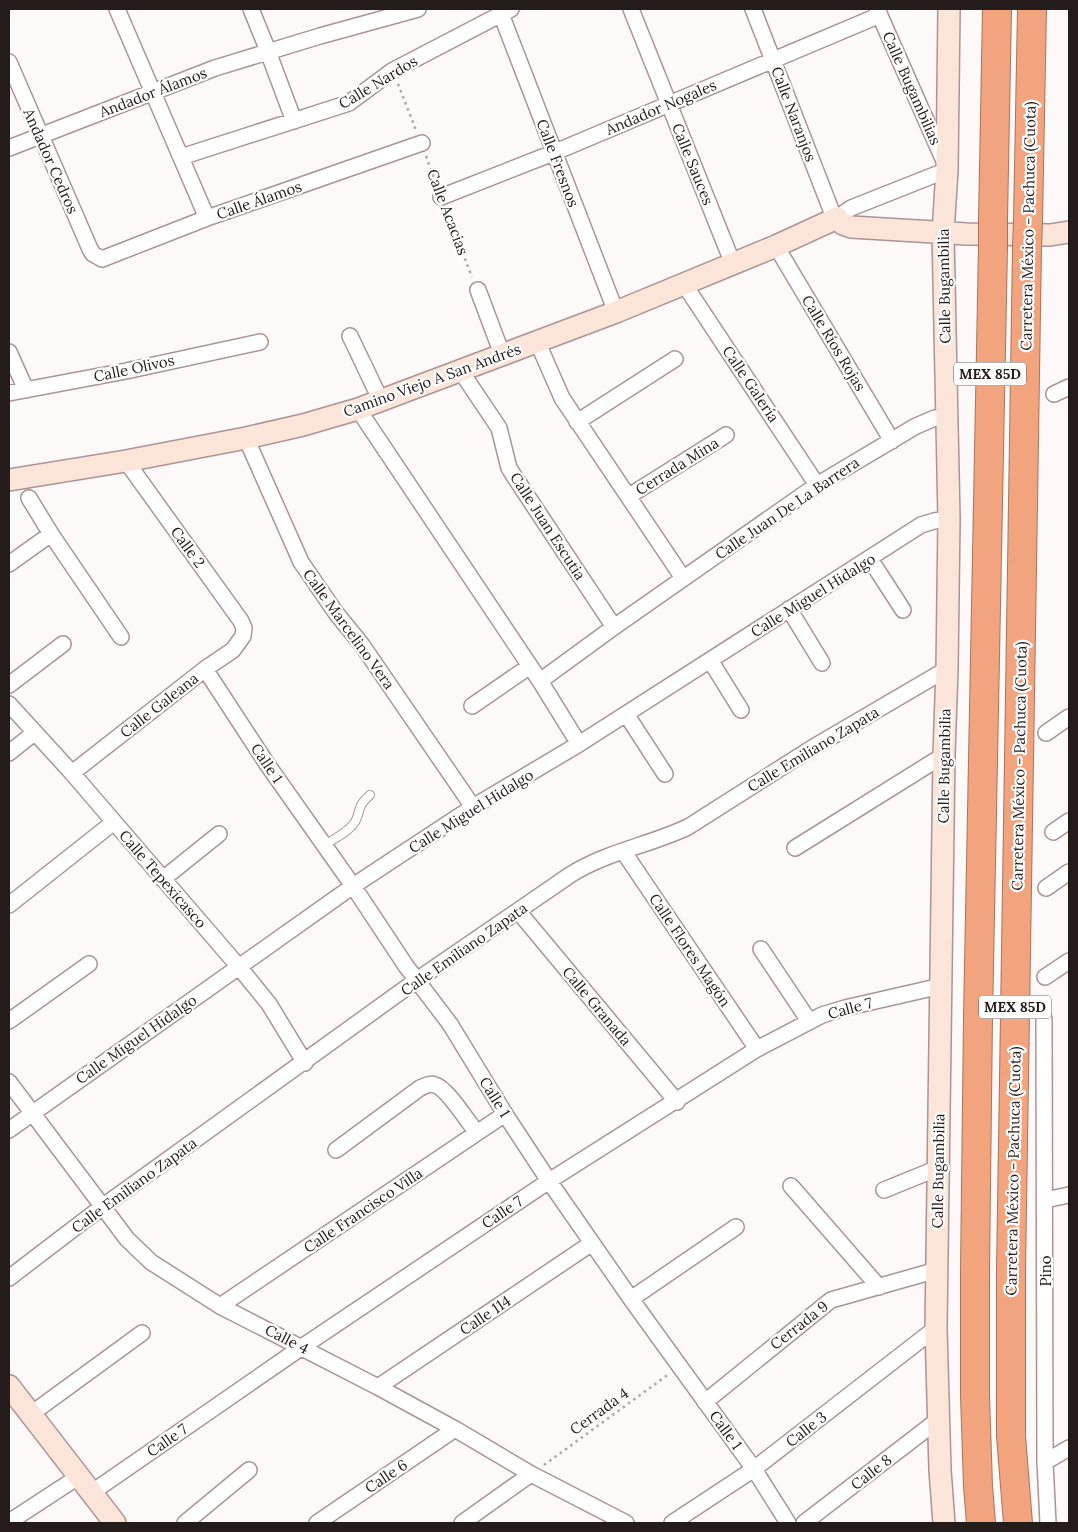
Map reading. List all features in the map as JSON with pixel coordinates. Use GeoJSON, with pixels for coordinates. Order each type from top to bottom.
{"type":"FeatureCollection","features":[{"type":"Feature","properties":{"kind":"highway","name":"MEX 85D"},"geometry":{"type":"LineString","coordinates":[[981,1523],[975,1396],[978,1007],[997,9]]}},
{"type":"Feature","properties":{"kind":"highway","name":"Carretera México - Pachuca (Cuota)"},"geometry":{"type":"LineString","coordinates":[[1018,1523],[1011,1436],[1011,1281],[1032,9]]}},
{"type":"Feature","properties":{"kind":"street"},"geometry":{"type":"LineString","coordinates":[[117,9],[207,218]]}},
{"type":"Feature","properties":{"kind":"street"},"geometry":{"type":"LineString","coordinates":[[251,9],[294,121]]}},
{"type":"Feature","properties":{"kind":"street","name":"Andador Álamos"},"geometry":{"type":"LineString","coordinates":[[9,148],[215,68],[268,52],[373,15],[418,9]]}},
{"type":"Feature","properties":{"kind":"street","name":"Calle Sauces"},"geometry":{"type":"LineString","coordinates":[[631,9],[733,264]]}},
{"type":"Feature","properties":{"kind":"street","name":"Calle Naranjos"},"geometry":{"type":"LineString","coordinates":[[753,9],[836,219]]}},
{"type":"Feature","properties":{"kind":"street","name":"Calle Bugambilia"},"geometry":{"type":"LineString","coordinates":[[944,1523],[938,1420],[936,1328],[949,518],[943,233],[947,168],[949,9]]}},
{"type":"Feature","properties":{"kind":"street","name":"Calle Nardos"},"geometry":{"type":"LineString","coordinates":[[181,157],[349,103],[392,71],[506,12]]}},
{"type":"Feature","properties":{"kind":"street","name":"Calle Fresnos"},"geometry":{"type":"LineString","coordinates":[[506,12],[553,152],[616,312]]}},
{"type":"Feature","properties":{"kind":"street","name":"Andador Nogales"},"geometry":{"type":"LineString","coordinates":[[441,197],[773,61],[879,12]]}},
{"type":"Feature","properties":{"kind":"street","name":"Calle Bugambilias"},"geometry":{"type":"LineString","coordinates":[[879,12],[947,168]]}},
{"type":"Feature","properties":{"kind":"street","name":"Andador Cedros"},"geometry":{"type":"LineString","coordinates":[[9,62],[90,249],[98,258]]}},
{"type":"Feature","properties":{"kind":"street","name":"Calle Álamos"},"geometry":{"type":"LineString","coordinates":[[98,258],[106,258],[207,218],[422,143]]}},
{"type":"Feature","properties":{"kind":"street","name":"Camino Viejo A San Andrés"},"geometry":{"type":"LineString","coordinates":[[9,480],[126,461],[246,438],[303,425],[358,409],[616,312],[776,246],[836,219],[851,208],[947,168]]}},
{"type":"Feature","properties":{"kind":"street"},"geometry":{"type":"LineString","coordinates":[[836,219],[851,227],[943,233],[1050,235],[1069,232]]}},
{"type":"Feature","properties":{"kind":"street","name":"Calle Ríos Rojas"},"geometry":{"type":"LineString","coordinates":[[776,246],[892,441]]}},
{"type":"Feature","properties":{"kind":"street","name":"Calle Galería"},"geometry":{"type":"LineString","coordinates":[[684,284],[817,484]]}},
{"type":"Feature","properties":{"kind":"street"},"geometry":{"type":"LineString","coordinates":[[478,290],[502,354]]}},
{"type":"Feature","properties":{"kind":"street"},"geometry":{"type":"LineString","coordinates":[[350,336],[381,401]]}},
{"type":"Feature","properties":{"kind":"street"},"geometry":{"type":"LineString","coordinates":[[537,341],[562,398],[683,578]]}},
{"type":"Feature","properties":{"kind":"street","name":"Calle Olivos"},"geometry":{"type":"LineString","coordinates":[[9,393],[260,342]]}},
{"type":"Feature","properties":{"kind":"street"},"geometry":{"type":"LineString","coordinates":[[9,352],[26,390]]}},
{"type":"Feature","properties":{"kind":"street"},"geometry":{"type":"LineString","coordinates":[[577,422],[675,359]]}},
{"type":"Feature","properties":{"kind":"street","name":"Calle Juan Escutia"},"geometry":{"type":"LineString","coordinates":[[460,370],[502,433],[509,468],[614,627]]}},
{"type":"Feature","properties":{"kind":"street"},"geometry":{"type":"LineString","coordinates":[[1054,394],[1069,388]]}},
{"type":"Feature","properties":{"kind":"street"},"geometry":{"type":"LineString","coordinates":[[358,409],[540,681],[579,744]]}},
{"type":"Feature","properties":{"kind":"street","name":"Calle Juan De La Barrera"},"geometry":{"type":"LineString","coordinates":[[540,681],[817,484],[924,422],[946,417]]}},
{"type":"Feature","properties":{"kind":"street","name":"Cerrada Mina"},"geometry":{"type":"LineString","coordinates":[[629,496],[726,435]]}},
{"type":"Feature","properties":{"kind":"street","name":"Calle Marcelino Vera"},"geometry":{"type":"LineString","coordinates":[[246,438],[301,562],[336,613],[362,645],[473,808]]}},
{"type":"Feature","properties":{"kind":"street","name":"Calle 2"},"geometry":{"type":"LineString","coordinates":[[126,461],[241,621],[244,628],[243,636]]}},
{"type":"Feature","properties":{"kind":"street"},"geometry":{"type":"LineString","coordinates":[[29,498],[50,534],[121,637]]}},
{"type":"Feature","properties":{"kind":"street","name":"Calle Miguel Hidalgo"},"geometry":{"type":"LineString","coordinates":[[9,1130],[353,886],[921,525],[949,518]]}},
{"type":"Feature","properties":{"kind":"street"},"geometry":{"type":"LineString","coordinates":[[9,564],[50,534]]}},
{"type":"Feature","properties":{"kind":"street"},"geometry":{"type":"LineString","coordinates":[[870,559],[903,610]]}},
{"type":"Feature","properties":{"kind":"street"},"geometry":{"type":"LineString","coordinates":[[789,610],[822,663]]}},
{"type":"Feature","properties":{"kind":"street","name":"Calle Galeana"},"geometry":{"type":"LineString","coordinates":[[72,773],[205,669],[233,650],[243,636]]}},
{"type":"Feature","properties":{"kind":"street"},"geometry":{"type":"LineString","coordinates":[[9,685],[63,644]]}},
{"type":"Feature","properties":{"kind":"street"},"geometry":{"type":"LineString","coordinates":[[710,660],[741,710]]}},
{"type":"Feature","properties":{"kind":"street"},"geometry":{"type":"LineString","coordinates":[[472,706],[530,666]]}},
{"type":"Feature","properties":{"kind":"street","name":"Calle Emiliano Zapata"},"geometry":{"type":"LineString","coordinates":[[9,1278],[102,1207],[305,1063],[417,980],[588,864],[669,836],[688,827],[812,748],[947,668]]}},
{"type":"Feature","properties":{"kind":"street","name":"Calle 1"},"geometry":{"type":"LineString","coordinates":[[205,669],[267,764],[353,886],[406,966],[450,1024],[505,1114],[592,1244],[754,1469],[788,1523]]}},
{"type":"Feature","properties":{"kind":"street","name":"Calle Tepexicasco"},"geometry":{"type":"LineString","coordinates":[[9,704],[72,773],[239,967],[269,1004],[305,1063]]}},
{"type":"Feature","properties":{"kind":"street"},"geometry":{"type":"LineString","coordinates":[[626,714],[665,774]]}},
{"type":"Feature","properties":{"kind":"street"},"geometry":{"type":"LineString","coordinates":[[1046,733],[1069,717]]}},
{"type":"Feature","properties":{"kind":"street"},"geometry":{"type":"LineString","coordinates":[[9,753],[34,733]]}},
{"type":"Feature","properties":{"kind":"street"},"geometry":{"type":"LineString","coordinates":[[796,848],[944,755]]}},
{"type":"Feature","properties":{"kind":"street"},"geometry":{"type":"LineString","coordinates":[[1053,832],[1069,821]]}},
{"type":"Feature","properties":{"kind":"street"},"geometry":{"type":"LineString","coordinates":[[9,905],[114,822]]}},
{"type":"Feature","properties":{"kind":"street"},"geometry":{"type":"LineString","coordinates":[[163,879],[218,834]]}},
{"type":"Feature","properties":{"kind":"street","name":"Calle Flores Magón"},"geometry":{"type":"LineString","coordinates":[[623,851],[757,1049]]}},
{"type":"Feature","properties":{"kind":"street"},"geometry":{"type":"LineString","coordinates":[[1046,888],[1069,872]]}},
{"type":"Feature","properties":{"kind":"street","name":"Calle Granada"},"geometry":{"type":"LineString","coordinates":[[518,912],[676,1102]]}},
{"type":"Feature","properties":{"kind":"street"},"geometry":{"type":"LineString","coordinates":[[761,949],[809,1022]]}},
{"type":"Feature","properties":{"kind":"street"},"geometry":{"type":"LineString","coordinates":[[1045,977],[1069,962]]}},
{"type":"Feature","properties":{"kind":"street"},"geometry":{"type":"LineString","coordinates":[[9,1021],[89,964]]}},
{"type":"Feature","properties":{"kind":"street","name":"Calle 7"},"geometry":{"type":"LineString","coordinates":[[9,1522],[85,1485],[302,1346],[549,1181],[757,1049],[822,1015],[940,986]]}},
{"type":"Feature","properties":{"kind":"street","name":"Pino"},"geometry":{"type":"LineString","coordinates":[[1044,1019],[1045,1462],[1048,1523]]}},
{"type":"Feature","properties":{"kind":"street","name":"Calle 4"},"geometry":{"type":"LineString","coordinates":[[9,1082],[102,1207],[140,1252],[189,1287],[220,1306],[378,1386],[532,1474],[626,1523]]}},
{"type":"Feature","properties":{"kind":"street"},"geometry":{"type":"LineString","coordinates":[[336,1150],[420,1088],[434,1084],[444,1090],[477,1133]]}},
{"type":"Feature","properties":{"kind":"street","name":"Calle Francisco Villa"},"geometry":{"type":"LineString","coordinates":[[220,1306],[505,1114]]}},
{"type":"Feature","properties":{"kind":"street"},"geometry":{"type":"LineString","coordinates":[[884,1190],[938,1168]]}},
{"type":"Feature","properties":{"kind":"street"},"geometry":{"type":"LineString","coordinates":[[790,1186],[879,1287]]}},
{"type":"Feature","properties":{"kind":"street"},"geometry":{"type":"LineString","coordinates":[[1045,1200],[1069,1195]]}},
{"type":"Feature","properties":{"kind":"street"},"geometry":{"type":"LineString","coordinates":[[631,1300],[736,1227]]}},
{"type":"Feature","properties":{"kind":"street","name":"Calle 114"},"geometry":{"type":"LineString","coordinates":[[378,1386],[592,1244]]}},
{"type":"Feature","properties":{"kind":"street","name":"Cerrada 9"},"geometry":{"type":"LineString","coordinates":[[706,1402],[830,1300],[937,1270]]}},
{"type":"Feature","properties":{"kind":"street","name":"Calle 3"},"geometry":{"type":"LineString","coordinates":[[672,1523],[754,1469],[936,1328]]}},
{"type":"Feature","properties":{"kind":"street"},"geometry":{"type":"LineString","coordinates":[[31,1414],[142,1333]]}},
{"type":"Feature","properties":{"kind":"street"},"geometry":{"type":"LineString","coordinates":[[9,1386],[115,1523]]}},
{"type":"Feature","properties":{"kind":"street","name":"Calle 8"},"geometry":{"type":"LineString","coordinates":[[804,1523],[938,1420]]}},
{"type":"Feature","properties":{"kind":"street","name":"Calle 6"},"geometry":{"type":"LineString","coordinates":[[317,1523],[455,1429]]}},
{"type":"Feature","properties":{"kind":"street"},"geometry":{"type":"LineString","coordinates":[[1045,1462],[1069,1448]]}},
{"type":"Feature","properties":{"kind":"street"},"geometry":{"type":"LineString","coordinates":[[185,1523],[249,1470]]}},
{"type":"Feature","properties":{"kind":"street"},"geometry":{"type":"LineString","coordinates":[[462,1523],[532,1474]]}},
{"type":"Feature","properties":{"kind":"lane"},"geometry":{"type":"LineString","coordinates":[[324,845],[352,826],[356,821],[360,805],[370,795]]}},
{"type":"Feature","properties":{"kind":"path","name":"Calle Acacias"},"geometry":{"type":"LineString","coordinates":[[392,71],[422,143],[478,290]]}},
{"type":"Feature","properties":{"kind":"path","name":"Cerrada 4"},"geometry":{"type":"LineString","coordinates":[[532,1474],[680,1366]]}}]}
